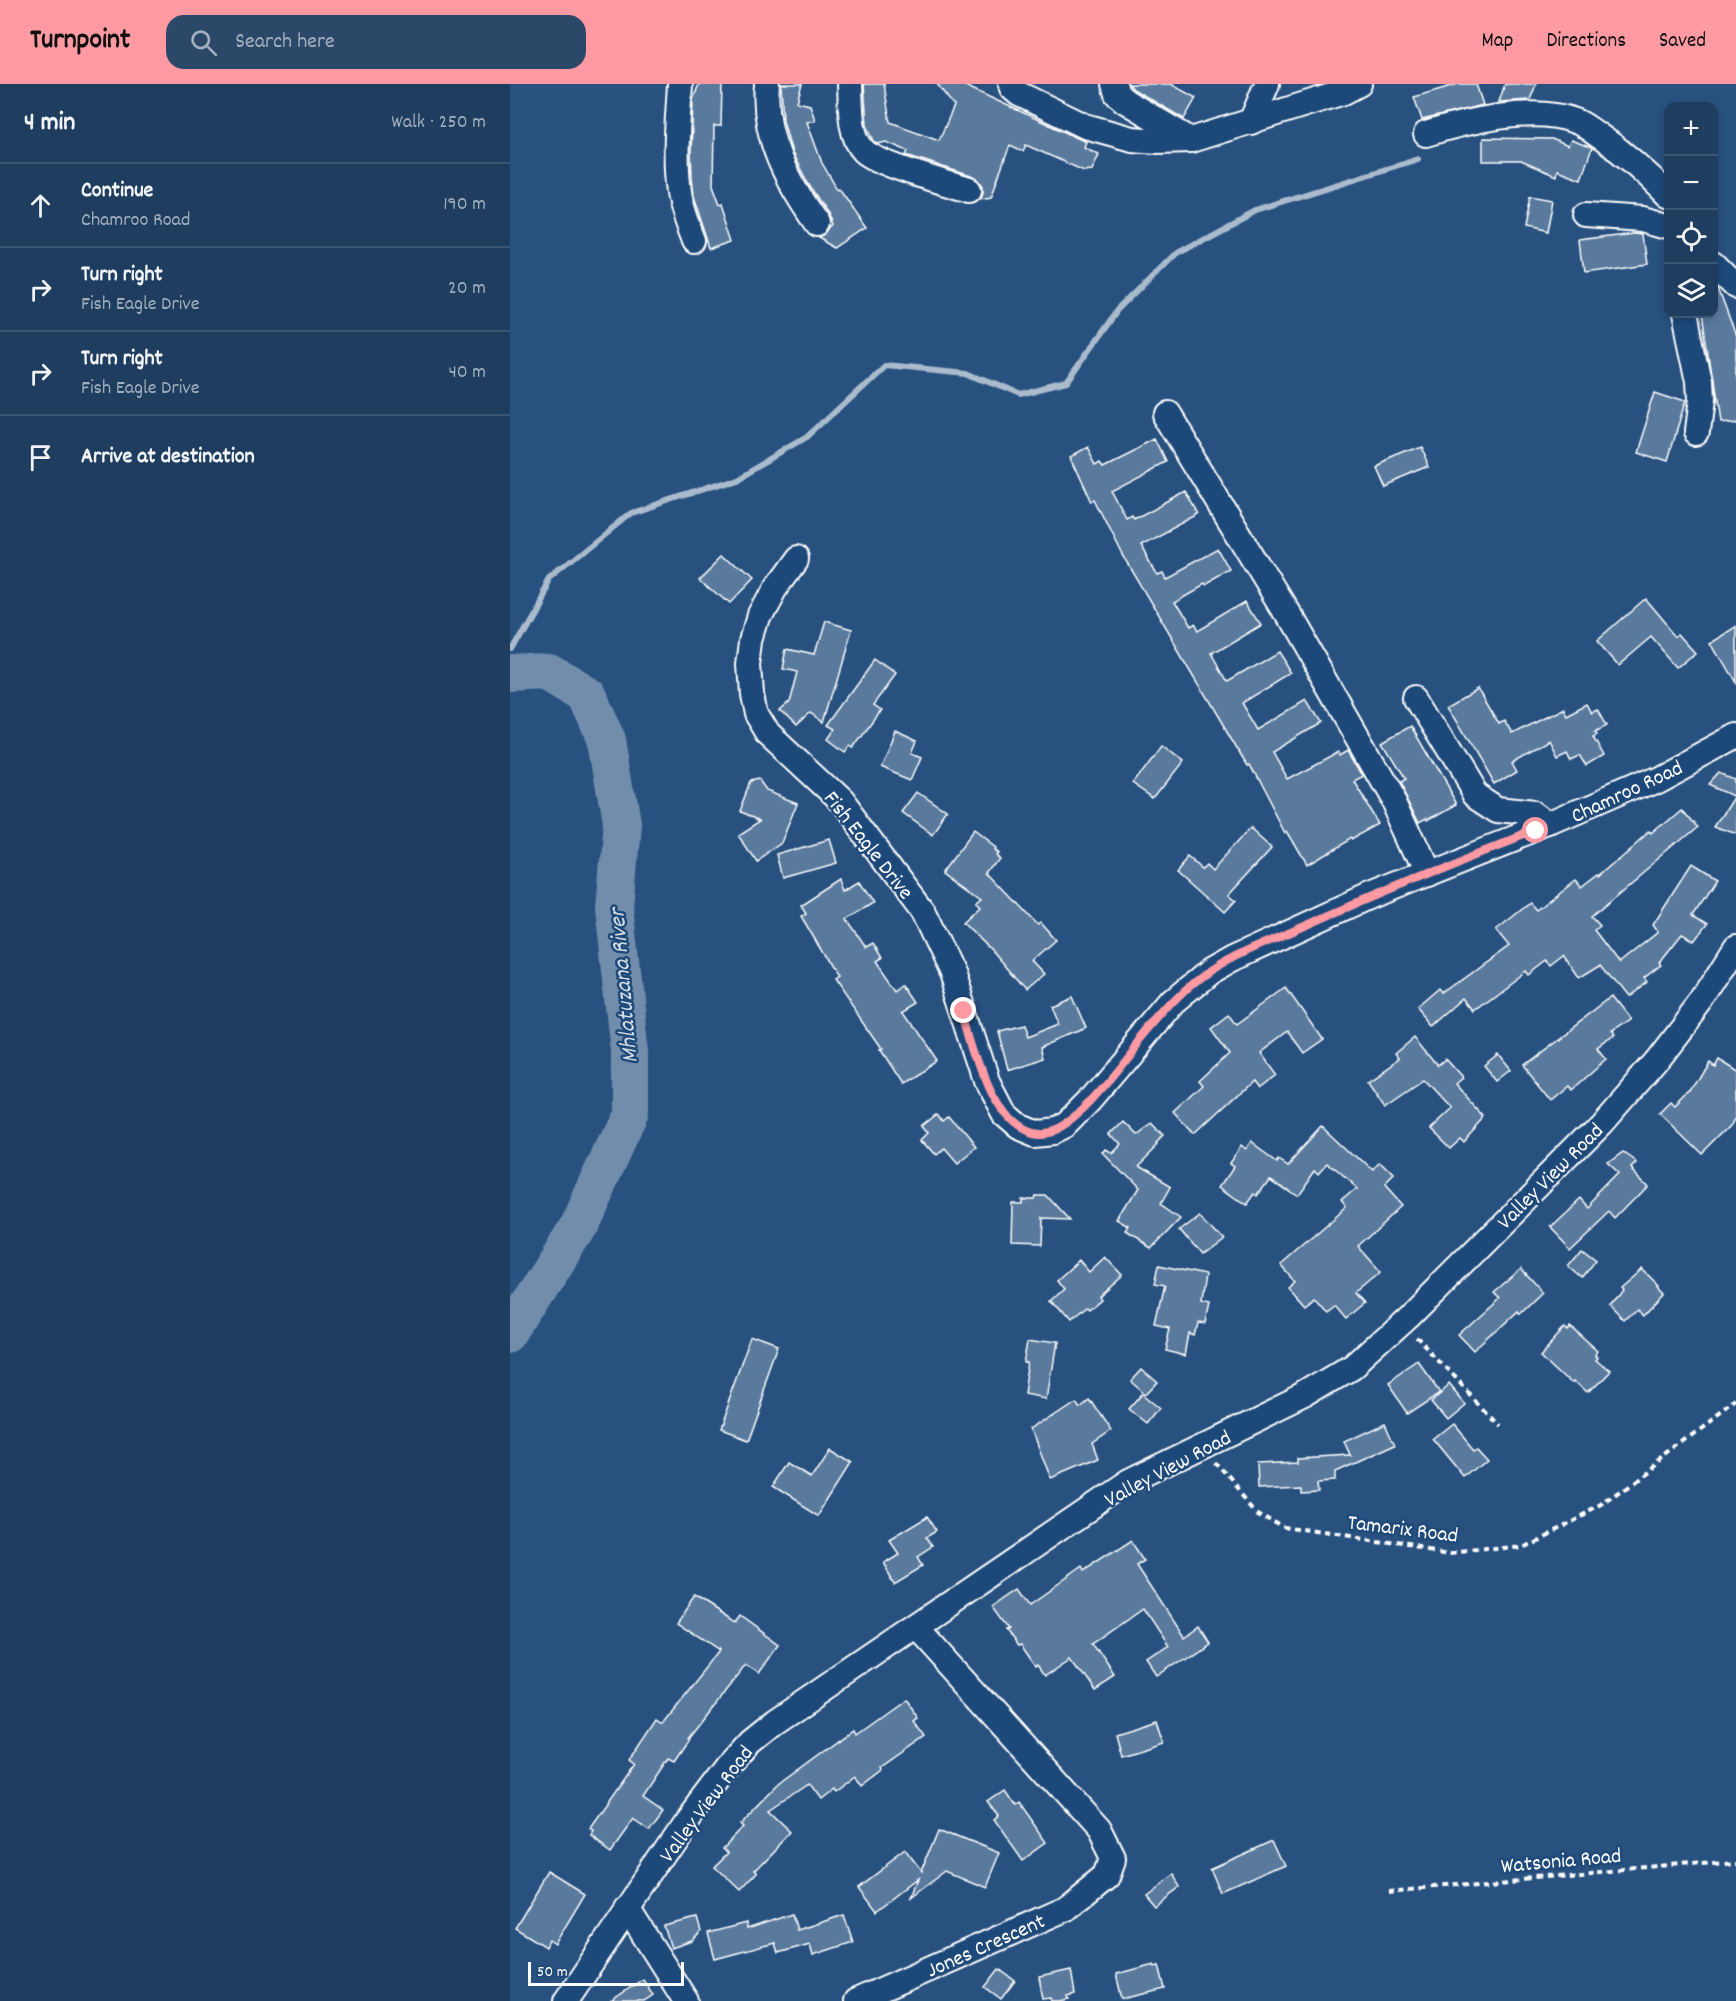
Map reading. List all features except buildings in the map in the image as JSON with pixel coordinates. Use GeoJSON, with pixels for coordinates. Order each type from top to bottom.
{"type":"FeatureCollection","features":[{"type":"Feature","properties":{"kind":"street"},"geometry":{"type":"LineString","coordinates":[[680,84],[676,161],[684,216],[694,241]]}},
{"type":"Feature","properties":{"kind":"street"},"geometry":{"type":"LineString","coordinates":[[766,84],[767,111],[781,166],[796,194],[817,224]]}},
{"type":"Feature","properties":{"kind":"street"},"geometry":{"type":"LineString","coordinates":[[850,84],[854,130],[865,152],[932,179],[969,190]]}},
{"type":"Feature","properties":{"kind":"street"},"geometry":{"type":"LineString","coordinates":[[1011,84],[1012,88],[1028,98],[1085,126],[1132,139],[1157,141],[1191,140],[1344,92],[1359,84]]}},
{"type":"Feature","properties":{"kind":"street"},"geometry":{"type":"LineString","coordinates":[[1114,84],[1117,93],[1125,101],[1191,140]]}},
{"type":"Feature","properties":{"kind":"street"},"geometry":{"type":"LineString","coordinates":[[1251,122],[1267,84]]}},
{"type":"Feature","properties":{"kind":"street"},"geometry":{"type":"LineString","coordinates":[[1426,134],[1466,122],[1509,116],[1548,115],[1566,118],[1578,121],[1608,141],[1664,191]]}},
{"type":"Feature","properties":{"kind":"street"},"geometry":{"type":"LineString","coordinates":[[1586,215],[1642,219],[1664,225]]}},
{"type":"Feature","properties":{"kind":"street"},"geometry":{"type":"LineString","coordinates":[[1718,269],[1736,286]]}},
{"type":"Feature","properties":{"kind":"street"},"geometry":{"type":"LineString","coordinates":[[1686,318],[1699,382],[1700,401],[1696,433]]}},
{"type":"Feature","properties":{"kind":"street"},"geometry":{"type":"LineString","coordinates":[[1166,413],[1285,611],[1394,801],[1427,874]]}},
{"type":"Feature","properties":{"kind":"street","name":"Fish Eagle Drive"},"geometry":{"type":"LineString","coordinates":[[796,559],[775,588],[760,616],[753,639],[750,663],[756,714],[768,734],[840,801],[923,912],[952,973],[987,1081],[1004,1114],[1018,1126],[1035,1133]]}},
{"type":"Feature","properties":{"kind":"street"},"geometry":{"type":"LineString","coordinates":[[1416,699],[1475,795],[1498,810],[1536,814],[1550,825]]}},
{"type":"Feature","properties":{"kind":"street","name":"Chamroo Road"},"geometry":{"type":"LineString","coordinates":[[1035,1133],[1053,1131],[1065,1125],[1090,1100],[1173,1002],[1209,972],[1232,959],[1359,901],[1550,825],[1656,779],[1736,736]]}},
{"type":"Feature","properties":{"kind":"street","name":"Valley View Road"},"geometry":{"type":"LineString","coordinates":[[566,2001],[627,1908],[729,1765],[750,1742],[775,1722],[1128,1482],[1305,1396],[1352,1368],[1402,1323],[1600,1124],[1656,1061],[1702,1001],[1736,947]]}},
{"type":"Feature","properties":{"kind":"street","name":"Jones Crescent"},"geometry":{"type":"LineString","coordinates":[[856,2001],[1065,1909],[1107,1875],[1113,1858],[1100,1830],[916,1627]]}},
{"type":"Feature","properties":{"kind":"street"},"geometry":{"type":"LineString","coordinates":[[627,1908],[686,2001]]}},
{"type":"Feature","properties":{"kind":"path"},"geometry":{"type":"LineString","coordinates":[[1402,1323],[1498,1424]]}},
{"type":"Feature","properties":{"kind":"path","name":"Tamarix Road"},"geometry":{"type":"LineString","coordinates":[[1202,1446],[1258,1512],[1286,1528],[1450,1553],[1521,1545],[1601,1504],[1736,1404]]}},
{"type":"Feature","properties":{"kind":"path","name":"Watsonia Road"},"geometry":{"type":"LineString","coordinates":[[1389,1891],[1736,1860]]}},
{"type":"Feature","properties":{"kind":"waterway"},"geometry":{"type":"LineString","coordinates":[[510,649],[549,580],[631,513],[737,478],[807,437],[884,365],[968,373],[1018,395],[1066,383],[1117,311],[1175,253],[1255,210],[1418,159]]}},
{"type":"Feature","properties":{"kind":"waterway","name":"Mhlatuzana River"},"geometry":{"type":"LineString","coordinates":[[510,674],[549,672],[587,695],[607,740],[621,825],[614,906],[630,1052],[630,1114],[578,1227],[510,1334]]}},
{"type":"Feature","properties":{"kind":"route"},"geometry":{"type":"LineString","coordinates":[[964,1011],[987,1081],[1004,1114],[1028,1131],[1044,1134],[1065,1125],[1090,1100],[1173,1002],[1209,972],[1232,959],[1370,897],[1536,831]]}}]}
